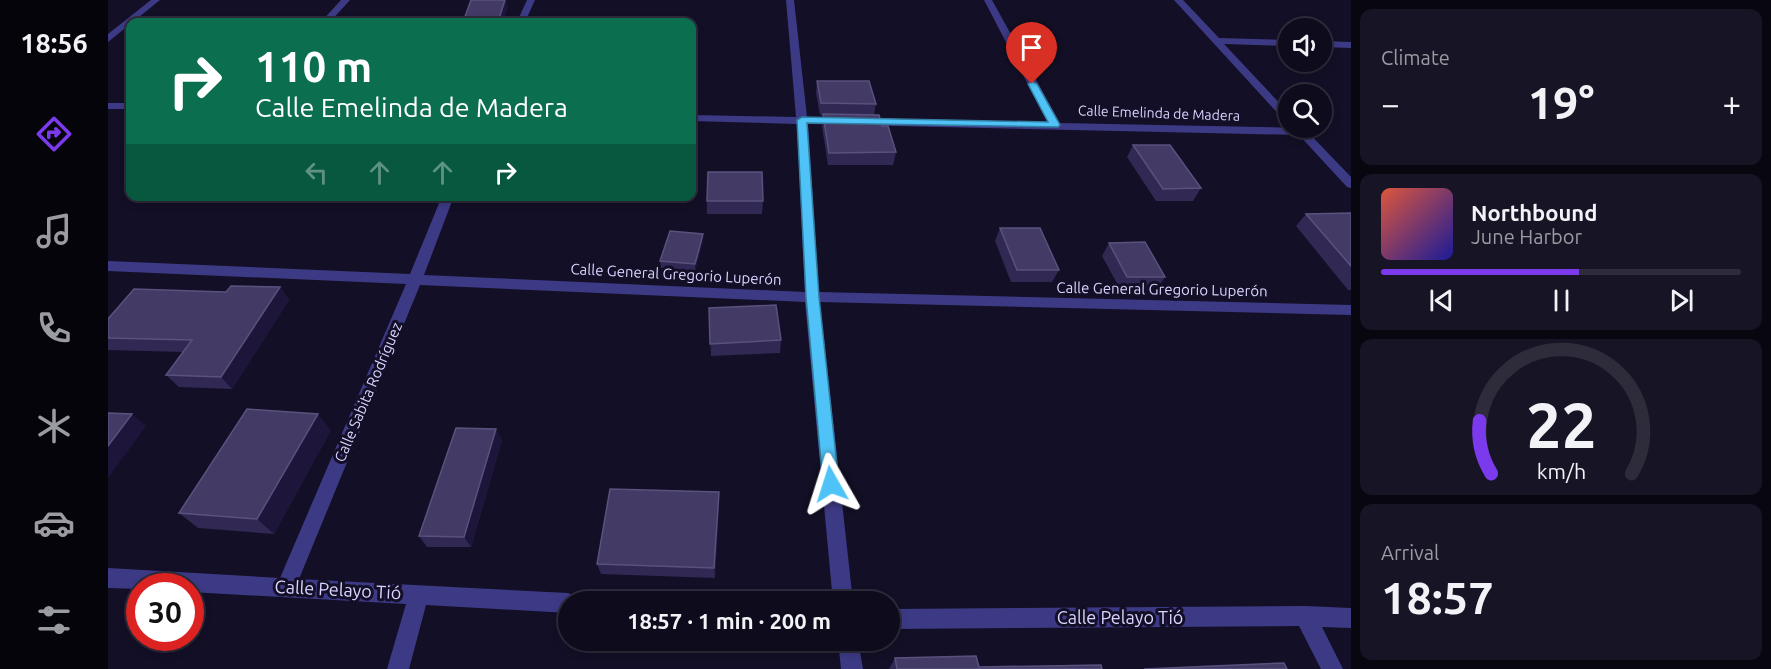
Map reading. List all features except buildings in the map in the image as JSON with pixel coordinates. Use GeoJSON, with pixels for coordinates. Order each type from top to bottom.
{"type":"FeatureCollection","features":[{"type":"Feature","properties":{"kind":"street"},"geometry":{"type":"LineString","coordinates":[[134,18],[156,0]]}},
{"type":"Feature","properties":{"kind":"street"},"geometry":{"type":"LineString","coordinates":[[329,18],[346,0]]}},
{"type":"Feature","properties":{"kind":"street"},"geometry":{"type":"LineString","coordinates":[[523,18],[531,0]]}},
{"type":"Feature","properties":{"kind":"street"},"geometry":{"type":"LineString","coordinates":[[790,0],[802,120],[812,297],[842,591]]}},
{"type":"Feature","properties":{"kind":"street"},"geometry":{"type":"LineString","coordinates":[[988,0],[1055,125]]}},
{"type":"Feature","properties":{"kind":"street"},"geometry":{"type":"LineString","coordinates":[[1178,0],[1278,107]]}},
{"type":"Feature","properties":{"kind":"street"},"geometry":{"type":"LineString","coordinates":[[108,39],[126,24]]}},
{"type":"Feature","properties":{"kind":"street"},"geometry":{"type":"LineString","coordinates":[[1217,41],[1278,43]]}},
{"type":"Feature","properties":{"kind":"street"},"geometry":{"type":"LineString","coordinates":[[1332,44],[1351,45]]}},
{"type":"Feature","properties":{"kind":"street"},"geometry":{"type":"LineString","coordinates":[[108,106],[126,106]]}},
{"type":"Feature","properties":{"kind":"street","name":"Calle Emelinda de Madera"},"geometry":{"type":"LineString","coordinates":[[696,118],[1278,130]]}},
{"type":"Feature","properties":{"kind":"street"},"geometry":{"type":"LineString","coordinates":[[1308,138],[1351,184]]}},
{"type":"Feature","properties":{"kind":"street","name":"Calle Sabita Rodríguez"},"geometry":{"type":"LineString","coordinates":[[286,586],[416,278],[446,201]]}},
{"type":"Feature","properties":{"kind":"street","name":"Calle General Gregorio Luperón"},"geometry":{"type":"LineString","coordinates":[[108,266],[812,297],[1351,310]]}},
{"type":"Feature","properties":{"kind":"street","name":"Calle Pelayo Tió"},"geometry":{"type":"LineString","coordinates":[[108,578],[558,602]]}},
{"type":"Feature","properties":{"kind":"street"},"geometry":{"type":"LineString","coordinates":[[398,669],[419,594]]}},
{"type":"Feature","properties":{"kind":"street"},"geometry":{"type":"LineString","coordinates":[[1305,616],[1332,669]]}},
{"type":"Feature","properties":{"kind":"street","name":"Calle Pelayo Tió"},"geometry":{"type":"LineString","coordinates":[[900,619],[1305,616],[1351,618]]}},
{"type":"Feature","properties":{"kind":"street"},"geometry":{"type":"LineString","coordinates":[[850,651],[852,669]]}},
{"type":"Feature","properties":{"kind":"route"},"geometry":{"type":"LineString","coordinates":[[831,484],[812,297],[802,120],[1055,125],[1032,84]]}}]}
